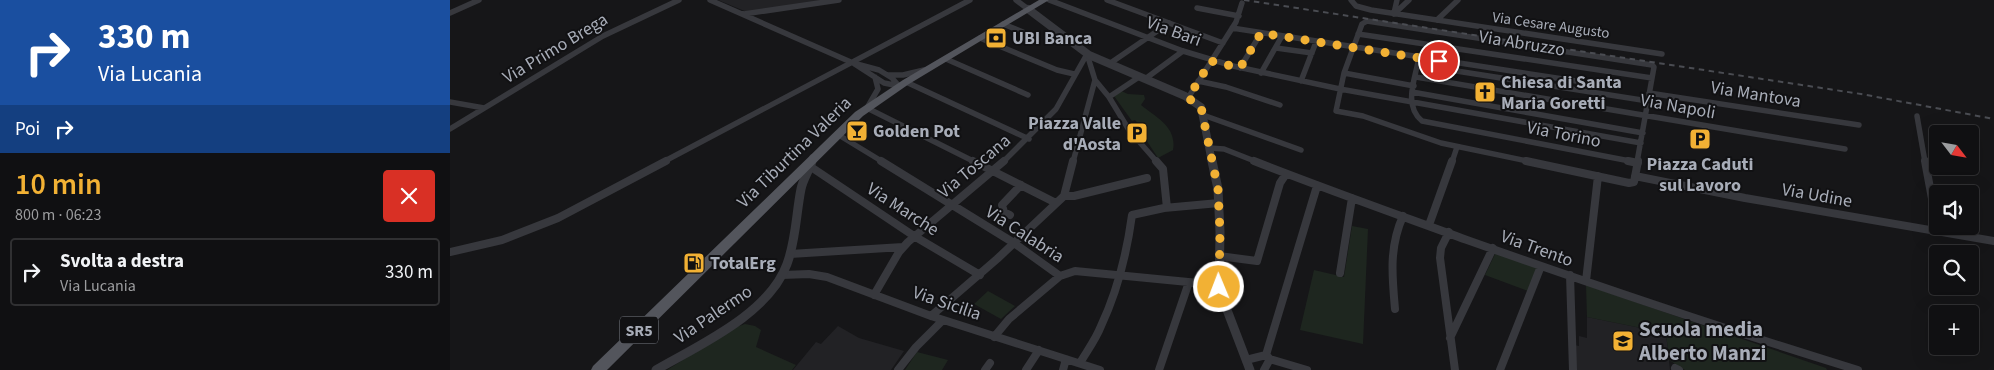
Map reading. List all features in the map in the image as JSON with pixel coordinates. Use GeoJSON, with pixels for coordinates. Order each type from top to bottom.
{"type":"FeatureCollection","features":[{"type":"Feature","properties":{"kind":"main road","name":"Via Tiburtina Valeria"},"geometry":{"type":"LineString","coordinates":[[598,370],[782,189],[799,184],[812,162],[837,134],[867,108],[902,84],[1044,0]]}},
{"type":"Feature","properties":{"kind":"street"},"geometry":{"type":"LineString","coordinates":[[450,13],[479,0]]}},
{"type":"Feature","properties":{"kind":"street","name":"Via Primo Brega"},"geometry":{"type":"LineString","coordinates":[[450,129],[603,36],[680,0]]}},
{"type":"Feature","properties":{"kind":"street"},"geometry":{"type":"LineString","coordinates":[[710,0],[853,63],[862,64],[888,75],[902,84],[1028,139]]}},
{"type":"Feature","properties":{"kind":"street"},"geometry":{"type":"LineString","coordinates":[[744,14],[837,0]]}},
{"type":"Feature","properties":{"kind":"street"},"geometry":{"type":"LineString","coordinates":[[450,252],[502,240],[548,223],[970,0]]}},
{"type":"Feature","properties":{"kind":"street"},"geometry":{"type":"LineString","coordinates":[[1016,0],[1087,54],[1199,104],[1203,115],[1219,203],[1218,285],[1250,370]]}},
{"type":"Feature","properties":{"kind":"street","name":"Via Bari"},"geometry":{"type":"LineString","coordinates":[[1048,0],[1211,61],[1240,68],[1340,89],[1641,143]]}},
{"type":"Feature","properties":{"kind":"street"},"geometry":{"type":"LineString","coordinates":[[1107,0],[1223,43]]}},
{"type":"Feature","properties":{"kind":"street","name":"Via Cesare Augusto"},"geometry":{"type":"LineString","coordinates":[[1351,0],[1356,6],[1364,9],[1662,54]]}},
{"type":"Feature","properties":{"kind":"street"},"geometry":{"type":"LineString","coordinates":[[1394,14],[1397,0]]}},
{"type":"Feature","properties":{"kind":"street"},"geometry":{"type":"LineString","coordinates":[[1394,14],[1409,0]]}},
{"type":"Feature","properties":{"kind":"street"},"geometry":{"type":"LineString","coordinates":[[1437,20],[1458,0]]}},
{"type":"Feature","properties":{"kind":"street"},"geometry":{"type":"LineString","coordinates":[[1188,98],[1232,28],[1242,3]]}},
{"type":"Feature","properties":{"kind":"street"},"geometry":{"type":"LineString","coordinates":[[1197,8],[1238,16]]}},
{"type":"Feature","properties":{"kind":"street"},"geometry":{"type":"LineString","coordinates":[[1340,89],[1352,48],[1364,22],[1648,64],[1654,67],[1635,178]]}},
{"type":"Feature","properties":{"kind":"street"},"geometry":{"type":"LineString","coordinates":[[1109,64],[1169,23]]}},
{"type":"Feature","properties":{"kind":"street"},"geometry":{"type":"LineString","coordinates":[[1003,24],[1023,32]]}},
{"type":"Feature","properties":{"kind":"street"},"geometry":{"type":"LineString","coordinates":[[1232,28],[1648,102]]}},
{"type":"Feature","properties":{"kind":"street"},"geometry":{"type":"LineString","coordinates":[[1240,68],[1261,33]]}},
{"type":"Feature","properties":{"kind":"street","name":"Via Abruzzo"},"geometry":{"type":"LineString","coordinates":[[1358,34],[1652,78]]}},
{"type":"Feature","properties":{"kind":"street"},"geometry":{"type":"LineString","coordinates":[[1261,73],[1282,36]]}},
{"type":"Feature","properties":{"kind":"street"},"geometry":{"type":"LineString","coordinates":[[980,38],[1057,70],[1074,74]]}},
{"type":"Feature","properties":{"kind":"street"},"geometry":{"type":"LineString","coordinates":[[1301,81],[1316,42]]}},
{"type":"Feature","properties":{"kind":"street"},"geometry":{"type":"LineString","coordinates":[[1276,48],[1312,53]]}},
{"type":"Feature","properties":{"kind":"street"},"geometry":{"type":"LineString","coordinates":[[1109,97],[1184,51]]}},
{"type":"Feature","properties":{"kind":"street"},"geometry":{"type":"LineString","coordinates":[[1087,54],[1095,80],[1109,97],[1129,130],[1163,169],[1167,208]]}},
{"type":"Feature","properties":{"kind":"street","name":"Via Toscana"},"geometry":{"type":"LineString","coordinates":[[874,295],[903,247],[993,171],[1054,113],[1074,74],[1087,54]]}},
{"type":"Feature","properties":{"kind":"street"},"geometry":{"type":"LineString","coordinates":[[946,58],[1028,95]]}},
{"type":"Feature","properties":{"kind":"street"},"geometry":{"type":"LineString","coordinates":[[1410,101],[1419,61]]}},
{"type":"Feature","properties":{"kind":"street"},"geometry":{"type":"LineString","coordinates":[[1419,61],[1576,82]]}},
{"type":"Feature","properties":{"kind":"street"},"geometry":{"type":"LineString","coordinates":[[853,63],[886,84],[902,84]]}},
{"type":"Feature","properties":{"kind":"street"},"geometry":{"type":"LineString","coordinates":[[888,75],[908,74],[930,68]]}},
{"type":"Feature","properties":{"kind":"street"},"geometry":{"type":"LineString","coordinates":[[1344,73],[1413,89],[1643,133]]}},
{"type":"Feature","properties":{"kind":"street"},"geometry":{"type":"LineString","coordinates":[[875,77],[878,89],[867,108],[1056,203]]}},
{"type":"Feature","properties":{"kind":"street","name":"Via Napoli"},"geometry":{"type":"LineString","coordinates":[[1416,77],[1846,150]]}},
{"type":"Feature","properties":{"kind":"street"},"geometry":{"type":"LineString","coordinates":[[931,316],[980,275],[1064,196],[1095,80]]}},
{"type":"Feature","properties":{"kind":"street"},"geometry":{"type":"LineString","coordinates":[[1198,81],[1226,87],[1280,105]]}},
{"type":"Feature","properties":{"kind":"street","name":"Via Udine"},"geometry":{"type":"LineString","coordinates":[[1340,89],[1336,111],[1363,116],[1418,137],[1457,147],[1631,183],[1635,178],[1929,229]]}},
{"type":"Feature","properties":{"kind":"street","name":"Via Mantova"},"geometry":{"type":"LineString","coordinates":[[1649,93],[1859,124]]}},
{"type":"Feature","properties":{"kind":"street","name":"Via Torino"},"geometry":{"type":"LineString","coordinates":[[1410,101],[1415,116],[1427,123],[1638,163]]}},
{"type":"Feature","properties":{"kind":"street"},"geometry":{"type":"LineString","coordinates":[[450,102],[484,108]]}},
{"type":"Feature","properties":{"kind":"street"},"geometry":{"type":"LineString","coordinates":[[1203,115],[1300,150]]}},
{"type":"Feature","properties":{"kind":"street"},"geometry":{"type":"LineString","coordinates":[[1917,116],[1930,185]]}},
{"type":"Feature","properties":{"kind":"street","name":"Via Calabria"},"geometry":{"type":"LineString","coordinates":[[837,134],[1014,243],[1060,276],[1075,271],[1119,277],[1218,285]]}},
{"type":"Feature","properties":{"kind":"street"},"geometry":{"type":"LineString","coordinates":[[1429,225],[1457,147]]}},
{"type":"Feature","properties":{"kind":"street","name":"Via Trento"},"geometry":{"type":"LineString","coordinates":[[1209,148],[1224,149],[1317,186],[1833,367],[1858,370]]}},
{"type":"Feature","properties":{"kind":"street","name":"Via Marche"},"geometry":{"type":"LineString","coordinates":[[812,162],[914,236],[980,275]]}},
{"type":"Feature","properties":{"kind":"street"},"geometry":{"type":"LineString","coordinates":[[1219,256],[1257,261],[1280,183],[1286,174]]}},
{"type":"Feature","properties":{"kind":"street"},"geometry":{"type":"LineString","coordinates":[[1586,281],[1598,176]]}},
{"type":"Feature","properties":{"kind":"street"},"geometry":{"type":"LineString","coordinates":[[1064,196],[1074,196],[1147,178]]}},
{"type":"Feature","properties":{"kind":"street","name":"Via Palermo"},"geometry":{"type":"LineString","coordinates":[[656,370],[750,312],[767,297],[782,275],[790,254],[797,225],[799,184]]}},
{"type":"Feature","properties":{"kind":"street"},"geometry":{"type":"LineString","coordinates":[[1010,215],[1004,212],[1002,205],[1021,185]]}},
{"type":"Feature","properties":{"kind":"street"},"geometry":{"type":"LineString","coordinates":[[1264,370],[1317,186]]}},
{"type":"Feature","properties":{"kind":"street"},"geometry":{"type":"LineString","coordinates":[[1340,273],[1352,198]]}},
{"type":"Feature","properties":{"kind":"street"},"geometry":{"type":"LineString","coordinates":[[1080,363],[1101,327],[1119,277],[1129,238],[1132,215],[1167,208],[1219,203]]}},
{"type":"Feature","properties":{"kind":"street"},"geometry":{"type":"LineString","coordinates":[[1395,309],[1391,250],[1403,216]]}},
{"type":"Feature","properties":{"kind":"street"},"geometry":{"type":"LineString","coordinates":[[1449,232],[1440,253],[1455,370]]}},
{"type":"Feature","properties":{"kind":"street","name":"Via Udine"},"geometry":{"type":"LineString","coordinates":[[1958,235],[1994,242]]}},
{"type":"Feature","properties":{"kind":"street"},"geometry":{"type":"LineString","coordinates":[[790,254],[903,247]]}},
{"type":"Feature","properties":{"kind":"street"},"geometry":{"type":"LineString","coordinates":[[1450,338],[1493,248]]}},
{"type":"Feature","properties":{"kind":"street"},"geometry":{"type":"LineString","coordinates":[[1500,370],[1541,266]]}},
{"type":"Feature","properties":{"kind":"street","name":"Via Sicilia"},"geometry":{"type":"LineString","coordinates":[[782,275],[819,275],[931,316],[1100,370]]}},
{"type":"Feature","properties":{"kind":"street"},"geometry":{"type":"LineString","coordinates":[[994,337],[1009,319],[1060,276]]}},
{"type":"Feature","properties":{"kind":"street"},"geometry":{"type":"LineString","coordinates":[[1570,276],[1573,370]]}},
{"type":"Feature","properties":{"kind":"street"},"geometry":{"type":"LineString","coordinates":[[1159,370],[1189,282]]}},
{"type":"Feature","properties":{"kind":"street"},"geometry":{"type":"LineString","coordinates":[[898,370],[916,347],[943,320]]}},
{"type":"Feature","properties":{"kind":"street"},"geometry":{"type":"LineString","coordinates":[[1026,370],[1039,350]]}},
{"type":"Feature","properties":{"kind":"street"},"geometry":{"type":"LineString","coordinates":[[1246,360],[1268,357],[1304,369]]}},
{"type":"Feature","properties":{"kind":"street"},"geometry":{"type":"LineString","coordinates":[[1063,370],[1066,359]]}},
{"type":"Feature","properties":{"kind":"shaded area"},"geometry":{"type":"Polygon","coordinates":[[[718,0],[826,0],[747,12],[718,0]]]}},
{"type":"Feature","properties":{"kind":"shaded area"},"geometry":{"type":"Polygon","coordinates":[[[1121,91],[1128,94],[1144,95],[1145,99],[1141,105],[1169,129],[1172,135],[1173,150],[1158,158],[1139,129],[1142,128],[1135,120],[1132,121],[1114,96],[1121,91]]]}},
{"type":"Feature","properties":{"kind":"shaded area"},"geometry":{"type":"Polygon","coordinates":[[[1352,226],[1368,229],[1363,344],[1300,330],[1314,270],[1344,277],[1352,226]]]}},
{"type":"Feature","properties":{"kind":"shaded area"},"geometry":{"type":"Polygon","coordinates":[[[1496,252],[1538,267],[1528,291],[1485,275],[1496,252]]]}},
{"type":"Feature","properties":{"kind":"shaded area"},"geometry":{"type":"Polygon","coordinates":[[[1586,285],[1826,368],[1827,370],[1685,370],[1669,360],[1666,333],[1587,317],[1586,285]]]}},
{"type":"Feature","properties":{"kind":"shaded area"},"geometry":{"type":"Polygon","coordinates":[[[988,291],[1015,306],[1001,319],[974,304],[988,291]]]}},
{"type":"Feature","properties":{"kind":"shaded area","name":"Scuola media Alberto Manzi"},"geometry":{"type":"Polygon","coordinates":[[[1587,317],[1666,333],[1670,370],[1570,370],[1569,344],[1579,346],[1579,336],[1587,338],[1587,317]]]}},
{"type":"Feature","properties":{"kind":"shaded area"},"geometry":{"type":"Polygon","coordinates":[[[745,324],[755,326],[761,330],[756,347],[796,365],[792,370],[667,370],[734,328],[745,324]]]}},
{"type":"Feature","properties":{"kind":"shaded area"},"geometry":{"type":"Polygon","coordinates":[[[838,326],[859,338],[904,351],[891,370],[793,370],[816,342],[821,344],[838,326]]]}},
{"type":"Feature","properties":{"kind":"shaded area"},"geometry":{"type":"Polygon","coordinates":[[[917,352],[948,360],[942,370],[905,370],[917,352]]]}},
{"type":"Feature","properties":{"kind":"railway"},"geometry":{"type":"LineString","coordinates":[[1244,0],[1861,94],[1994,119]]}},
{"type":"Feature","properties":{"kind":"place","name":"UBI Banca"},"geometry":{"type":"Point","coordinates":[996,38]}},
{"type":"Feature","properties":{"kind":"place","name":"Chiesa di Santa Maria Goretti"},"geometry":{"type":"Point","coordinates":[1485,92]}},
{"type":"Feature","properties":{"kind":"place","name":"Golden Pot"},"geometry":{"type":"Point","coordinates":[857,131]}},
{"type":"Feature","properties":{"kind":"place","name":"Piazza Valle d'Aosta"},"geometry":{"type":"Point","coordinates":[1137,133]}},
{"type":"Feature","properties":{"kind":"place","name":"Piazza Caduti sul Lavoro"},"geometry":{"type":"Point","coordinates":[1700,139]}},
{"type":"Feature","properties":{"kind":"place","name":"TotalErg"},"geometry":{"type":"Point","coordinates":[694,263]}},
{"type":"Feature","properties":{"kind":"place","name":"Scuola media Alberto Manzi"},"geometry":{"type":"Point","coordinates":[1623,341]}},
{"type":"Feature","properties":{"kind":"route"},"geometry":{"type":"LineString","coordinates":[[1219,287],[1220,232],[1218,189],[1203,111],[1197,102],[1188,98],[1211,61],[1240,68],[1261,33],[1439,61]]}}]}
